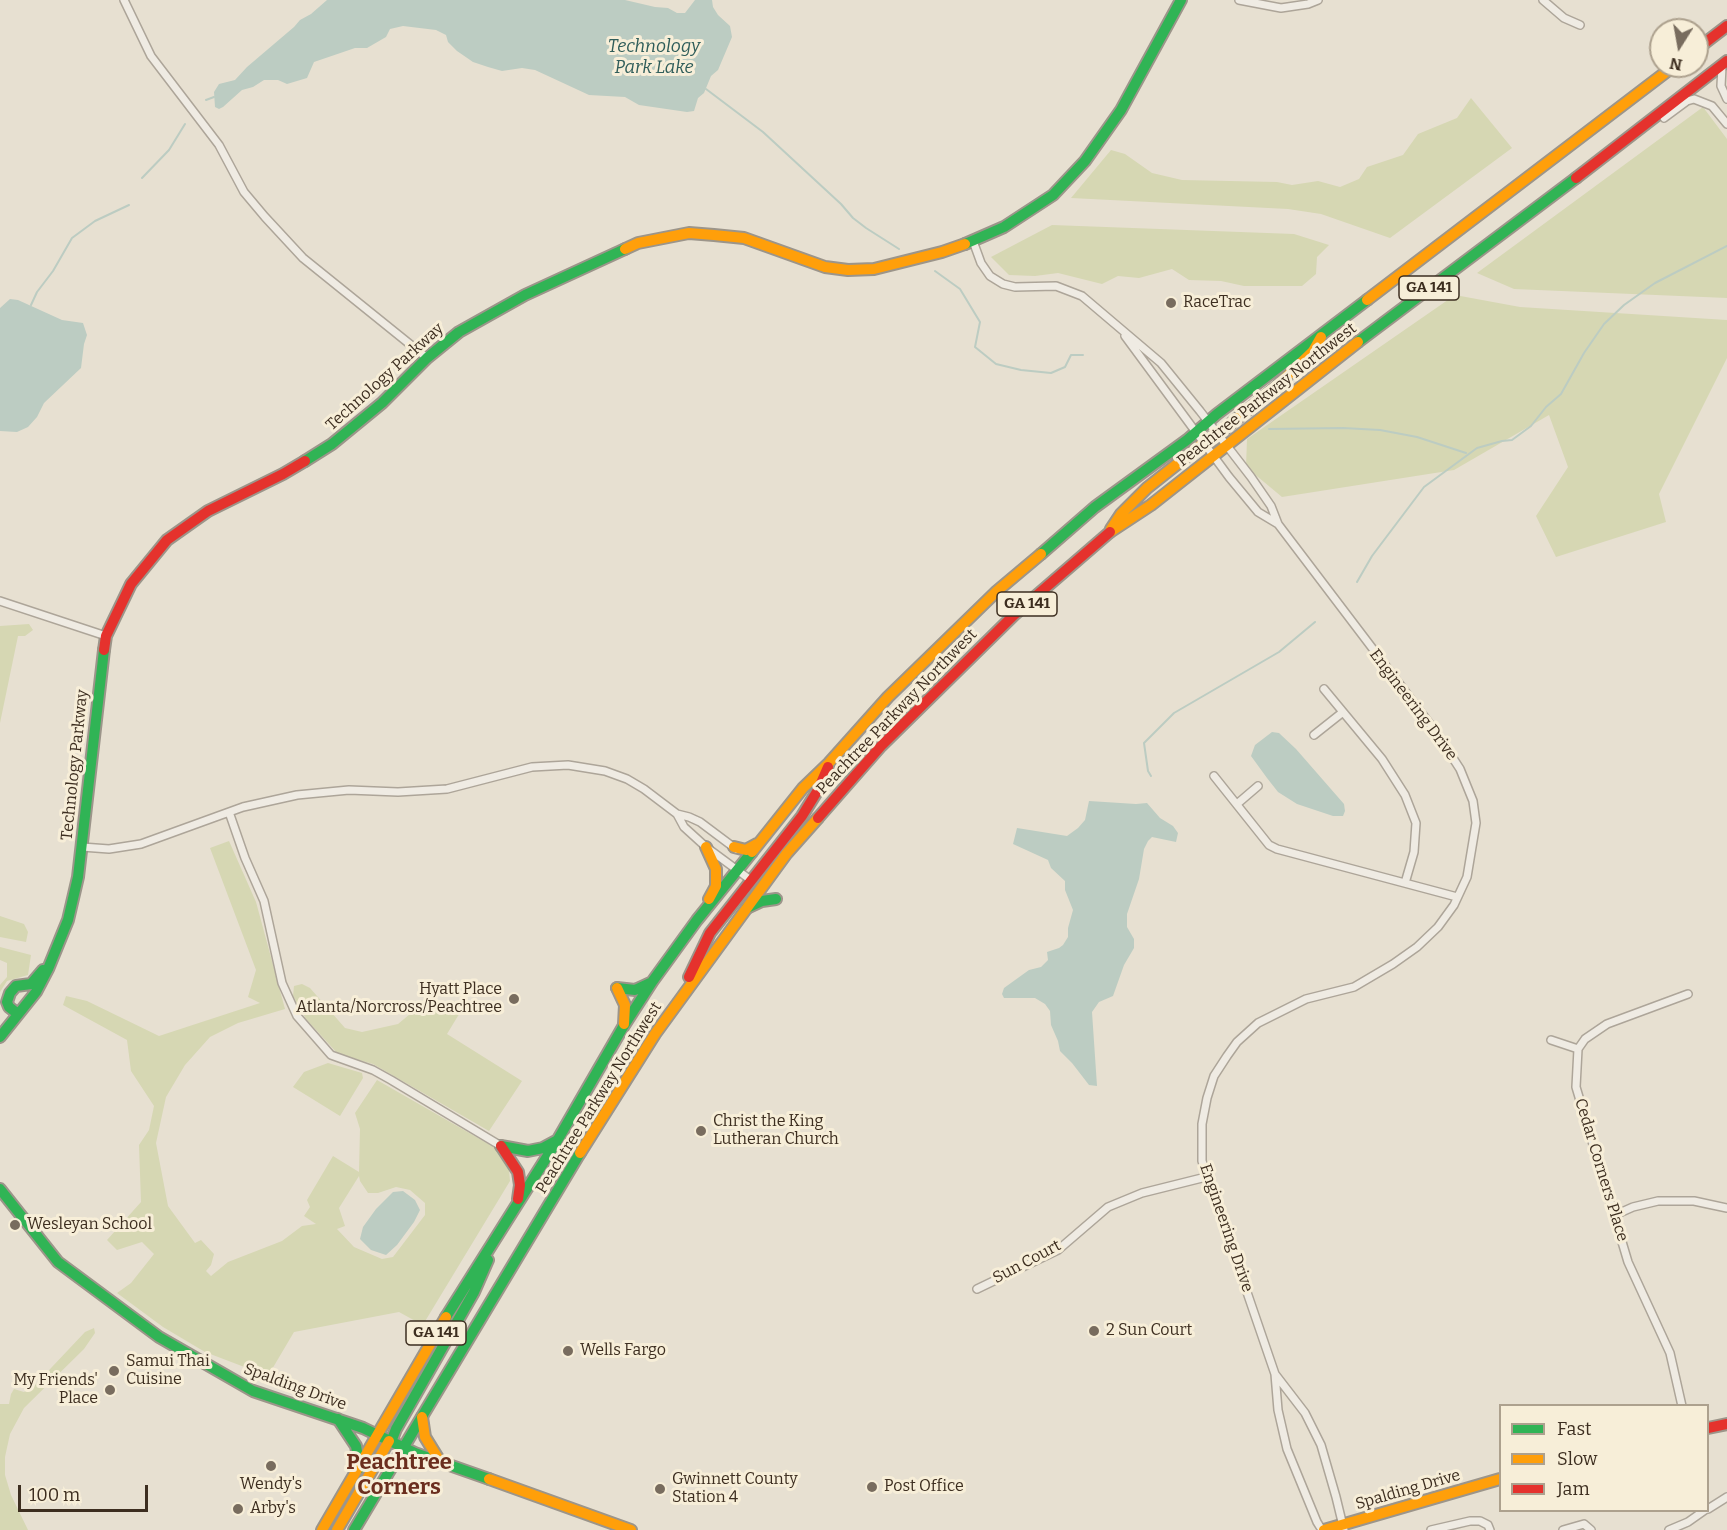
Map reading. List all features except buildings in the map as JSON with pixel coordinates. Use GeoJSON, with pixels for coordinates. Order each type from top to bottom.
{"type":"FeatureCollection","features":[{"type":"Feature","properties":{"kind":"main road","name":"Technology Parkway"},"geometry":{"type":"LineString","coordinates":[[0,1037],[36,992],[68,920],[78,877],[106,636],[131,584],[167,540],[208,511],[283,474],[332,444],[382,403],[427,358],[459,332],[525,295],[638,243],[665,236],[700,233],[744,238],[825,267],[848,270],[874,269],[942,252],[1004,227],[1053,195],[1085,161],[1121,110],[1181,0]]}},
{"type":"Feature","properties":{"kind":"main road"},"geometry":{"type":"LineString","coordinates":[[1709,40],[1727,26]]}},
{"type":"Feature","properties":{"kind":"main road","name":"Peachtree Parkway Northwest"},"geometry":{"type":"LineString","coordinates":[[354,1530],[589,1140],[685,991],[806,829],[881,746],[1014,615],[1109,533],[1151,504],[1451,271],[1631,137],[1724,62]]}},
{"type":"Feature","properties":{"kind":"main road","name":"Peachtree Parkway Northwest"},"geometry":{"type":"LineString","coordinates":[[322,1530],[360,1468],[433,1338],[557,1141],[622,1027],[697,920],[803,788],[829,763],[888,696],[997,591],[1095,507],[1197,432],[1208,421],[1658,78]]}},
{"type":"Feature","properties":{"kind":"main road"},"geometry":{"type":"LineString","coordinates":[[1109,533],[1121,514],[1147,488],[1275,388],[1313,351],[1323,334]]}},
{"type":"Feature","properties":{"kind":"main road"},"geometry":{"type":"LineString","coordinates":[[685,991],[703,945],[759,869],[802,816],[818,790],[829,763]]}},
{"type":"Feature","properties":{"kind":"main road"},"geometry":{"type":"LineString","coordinates":[[734,847],[746,850],[760,841]]}},
{"type":"Feature","properties":{"kind":"main road"},"geometry":{"type":"LineString","coordinates":[[697,920],[712,894],[717,879],[716,868],[706,847]]}},
{"type":"Feature","properties":{"kind":"main road"},"geometry":{"type":"LineString","coordinates":[[744,910],[762,901],[776,898]]}},
{"type":"Feature","properties":{"kind":"main road"},"geometry":{"type":"LineString","coordinates":[[18,1014],[9,1007],[7,1002],[10,993],[16,986],[31,984],[51,962]]}},
{"type":"Feature","properties":{"kind":"main road"},"geometry":{"type":"LineString","coordinates":[[622,1027],[625,1020],[625,1005],[617,988],[636,990],[652,982]]}},
{"type":"Feature","properties":{"kind":"main road"},"geometry":{"type":"LineString","coordinates":[[501,1146],[528,1151],[543,1148],[557,1141]]}},
{"type":"Feature","properties":{"kind":"main road"},"geometry":{"type":"LineString","coordinates":[[501,1146],[516,1167],[520,1193],[517,1203]]}},
{"type":"Feature","properties":{"kind":"main road","name":"Spalding Drive"},"geometry":{"type":"LineString","coordinates":[[0,1189],[58,1262],[159,1337],[253,1391],[338,1419],[441,1463],[632,1530]]}},
{"type":"Feature","properties":{"kind":"main road"},"geometry":{"type":"LineString","coordinates":[[337,1530],[474,1292],[498,1233]]}},
{"type":"Feature","properties":{"kind":"main road"},"geometry":{"type":"LineString","coordinates":[[422,1417],[425,1437],[441,1463]]}},
{"type":"Feature","properties":{"kind":"main road"},"geometry":{"type":"LineString","coordinates":[[338,1419],[356,1446],[360,1468]]}},
{"type":"Feature","properties":{"kind":"main road"},"geometry":{"type":"LineString","coordinates":[[1709,1428],[1727,1424]]}},
{"type":"Feature","properties":{"kind":"main road","name":"Spalding Drive"},"geometry":{"type":"LineString","coordinates":[[1323,1530],[1343,1527],[1499,1479]]}},
{"type":"Feature","properties":{"kind":"street"},"geometry":{"type":"LineString","coordinates":[[124,0],[151,56],[219,145],[244,192],[265,217],[303,258],[427,358]]}},
{"type":"Feature","properties":{"kind":"street"},"geometry":{"type":"LineString","coordinates":[[1239,0],[1281,8],[1318,0]]}},
{"type":"Feature","properties":{"kind":"street"},"geometry":{"type":"LineString","coordinates":[[1543,0],[1564,18],[1580,25]]}},
{"type":"Feature","properties":{"kind":"street"},"geometry":{"type":"LineString","coordinates":[[1724,62],[1721,86],[1727,99]]}},
{"type":"Feature","properties":{"kind":"street"},"geometry":{"type":"LineString","coordinates":[[1631,137],[1658,123],[1688,101],[1695,99],[1712,106],[1727,124]]}},
{"type":"Feature","properties":{"kind":"street","name":"Engineering Drive"},"geometry":{"type":"LineString","coordinates":[[973,241],[981,263],[990,276],[1015,288],[1056,286],[1072,291],[1095,305],[1161,363],[1217,433],[1270,506],[1278,524],[1436,732],[1460,769],[1473,801],[1476,823],[1467,877],[1438,927],[1418,947],[1354,987],[1305,999],[1258,1023],[1237,1042],[1214,1076],[1207,1098],[1201,1141],[1206,1177],[1275,1374],[1278,1410],[1287,1449],[1317,1521],[1323,1530]]}},
{"type":"Feature","properties":{"kind":"street","name":"Engineering Drive"},"geometry":{"type":"LineString","coordinates":[[1118,326],[1258,512],[1278,524]]}},
{"type":"Feature","properties":{"kind":"street"},"geometry":{"type":"LineString","coordinates":[[0,602],[106,636]]}},
{"type":"Feature","properties":{"kind":"street"},"geometry":{"type":"LineString","coordinates":[[1324,689],[1382,759],[1406,795],[1416,823],[1414,852],[1405,883]]}},
{"type":"Feature","properties":{"kind":"street"},"geometry":{"type":"LineString","coordinates":[[1314,735],[1343,712]]}},
{"type":"Feature","properties":{"kind":"street"},"geometry":{"type":"LineString","coordinates":[[82,847],[109,849],[141,844],[229,812],[297,795],[349,790],[398,792],[447,789],[518,770],[551,765],[593,768],[620,776],[644,789],[677,814],[700,822],[769,877]]}},
{"type":"Feature","properties":{"kind":"street"},"geometry":{"type":"LineString","coordinates":[[1214,776],[1269,845],[1277,849],[1457,897]]}},
{"type":"Feature","properties":{"kind":"street"},"geometry":{"type":"LineString","coordinates":[[1237,804],[1258,786]]}},
{"type":"Feature","properties":{"kind":"street"},"geometry":{"type":"LineString","coordinates":[[229,812],[245,858],[264,901],[282,983],[297,1016],[331,1055],[391,1080],[501,1146]]}},
{"type":"Feature","properties":{"kind":"street"},"geometry":{"type":"LineString","coordinates":[[677,814],[684,827],[706,847],[761,888]]}},
{"type":"Feature","properties":{"kind":"street"},"geometry":{"type":"LineString","coordinates":[[1551,1040],[1578,1049],[1585,1039],[1607,1024],[1688,994]]}},
{"type":"Feature","properties":{"kind":"street","name":"Cedar Corners Place"},"geometry":{"type":"LineString","coordinates":[[1578,1049],[1576,1087],[1628,1262],[1670,1353],[1682,1404]]}},
{"type":"Feature","properties":{"kind":"street","name":"Sun Court"},"geometry":{"type":"LineString","coordinates":[[976,1289],[1058,1250],[1108,1206],[1142,1193],[1206,1177]]}},
{"type":"Feature","properties":{"kind":"street"},"geometry":{"type":"LineString","coordinates":[[1615,1215],[1633,1207],[1658,1201],[1694,1201],[1727,1208]]}},
{"type":"Feature","properties":{"kind":"street","name":"Engineering Drive"},"geometry":{"type":"LineString","coordinates":[[1275,1374],[1305,1413],[1321,1445],[1343,1527]]}},
{"type":"Feature","properties":{"kind":"street"},"geometry":{"type":"LineString","coordinates":[[1709,1508],[1727,1497]]}},
{"type":"Feature","properties":{"kind":"street"},"geometry":{"type":"LineString","coordinates":[[1669,1530],[1688,1522],[1703,1512]]}},
{"type":"Feature","properties":{"kind":"street"},"geometry":{"type":"LineString","coordinates":[[1431,1530],[1470,1521],[1480,1521],[1488,1525],[1490,1530]]}},
{"type":"Feature","properties":{"kind":"street"},"geometry":{"type":"LineString","coordinates":[[1563,1530],[1584,1524],[1591,1530]]}},
{"type":"Feature","properties":{"kind":"green space"},"geometry":{"type":"Polygon","coordinates":[[[1471,98],[1512,148],[1390,238],[1321,214],[1288,209],[1071,198],[1111,150],[1125,154],[1152,173],[1182,180],[1277,182],[1292,185],[1318,181],[1340,187],[1359,179],[1367,167],[1403,155],[1418,134],[1457,118],[1471,98]]]}},
{"type":"Feature","properties":{"kind":"green space"},"geometry":{"type":"Polygon","coordinates":[[[1703,107],[1727,139],[1727,298],[1514,289],[1477,273],[1703,107]]]}},
{"type":"Feature","properties":{"kind":"green space"},"geometry":{"type":"Polygon","coordinates":[[[1052,225],[1294,234],[1329,245],[1317,257],[1316,274],[1302,286],[1244,286],[1221,281],[1189,280],[1172,269],[1139,278],[1118,276],[1102,284],[1058,273],[1035,276],[1009,275],[991,257],[1052,225]]]}},
{"type":"Feature","properties":{"kind":"green space"},"geometry":{"type":"Polygon","coordinates":[[[1455,295],[1520,307],[1727,320],[1727,358],[1659,494],[1666,522],[1556,557],[1536,516],[1568,467],[1549,415],[1454,470],[1282,497],[1246,467],[1247,439],[1455,295]]]}},
{"type":"Feature","properties":{"kind":"green space"},"geometry":{"type":"Polygon","coordinates":[[[29,624],[33,630],[25,636],[18,636],[0,723],[0,626],[29,624]]]}},
{"type":"Feature","properties":{"kind":"green space"},"geometry":{"type":"Polygon","coordinates":[[[229,841],[256,902],[285,1009],[238,1023],[210,1037],[185,1065],[166,1097],[156,1143],[168,1206],[195,1243],[201,1240],[214,1254],[211,1265],[206,1271],[211,1276],[228,1262],[282,1241],[302,1226],[316,1224],[304,1216],[310,1207],[307,1200],[333,1156],[359,1172],[360,1129],[355,1113],[377,1080],[492,1146],[508,1160],[510,1181],[424,1323],[419,1323],[399,1312],[294,1332],[268,1376],[205,1352],[163,1327],[117,1293],[131,1283],[154,1254],[142,1242],[117,1250],[107,1240],[141,1202],[139,1145],[149,1130],[154,1106],[131,1071],[127,1040],[63,1005],[66,996],[87,1001],[159,1036],[260,1003],[248,997],[256,970],[210,848],[229,841]],[[359,1176],[339,1208],[345,1226],[337,1229],[354,1247],[382,1259],[393,1257],[425,1215],[425,1203],[410,1190],[396,1187],[378,1193],[368,1193],[359,1176]]]}},
{"type":"Feature","properties":{"kind":"green space"},"geometry":{"type":"Polygon","coordinates":[[[0,916],[24,924],[28,932],[26,942],[0,937],[0,916]]]}},
{"type":"Feature","properties":{"kind":"green space"},"geometry":{"type":"Polygon","coordinates":[[[0,947],[31,955],[28,975],[7,981],[0,992],[0,985],[7,977],[7,963],[0,960],[0,947]]]}},
{"type":"Feature","properties":{"kind":"green space"},"geometry":{"type":"Polygon","coordinates":[[[302,984],[310,988],[345,1028],[362,1032],[398,1024],[416,1009],[457,1001],[464,1006],[447,1034],[522,1081],[489,1131],[373,1064],[338,1054],[306,1019],[293,996],[294,986],[302,984]]]}},
{"type":"Feature","properties":{"kind":"green space"},"geometry":{"type":"Polygon","coordinates":[[[328,1063],[362,1073],[363,1078],[340,1116],[293,1087],[304,1072],[328,1063]]]}},
{"type":"Feature","properties":{"kind":"green space"},"geometry":{"type":"Polygon","coordinates":[[[94,1328],[95,1333],[84,1349],[24,1408],[10,1434],[5,1457],[5,1475],[11,1495],[28,1530],[0,1530],[0,1404],[9,1404],[14,1389],[24,1392],[35,1385],[85,1332],[94,1328]]]}},
{"type":"Feature","properties":{"kind":"water","name":"Technology Park Lake"},"geometry":{"type":"Polygon","coordinates":[[[327,0],[625,0],[685,13],[695,0],[712,0],[718,15],[730,26],[732,37],[718,70],[711,76],[704,93],[698,98],[694,111],[687,112],[639,105],[625,97],[589,95],[535,70],[522,68],[502,71],[488,67],[473,62],[457,51],[448,42],[446,35],[436,30],[403,26],[390,29],[386,37],[367,48],[355,48],[314,62],[307,78],[287,84],[278,80],[264,80],[253,87],[242,90],[223,107],[219,109],[215,107],[214,92],[219,84],[235,80],[300,20],[327,0]]]}},
{"type":"Feature","properties":{"kind":"water"},"geometry":{"type":"Polygon","coordinates":[[[10,299],[18,300],[62,320],[83,323],[87,335],[81,368],[44,403],[37,417],[28,427],[17,432],[0,431],[0,308],[10,299]]]}},
{"type":"Feature","properties":{"kind":"water"},"geometry":{"type":"Polygon","coordinates":[[[1272,732],[1279,733],[1296,749],[1344,804],[1343,816],[1333,816],[1297,804],[1278,792],[1251,756],[1255,745],[1272,732]]]}},
{"type":"Feature","properties":{"kind":"water"},"geometry":{"type":"Polygon","coordinates":[[[1089,801],[1147,803],[1178,833],[1176,842],[1152,837],[1144,849],[1139,879],[1127,914],[1127,927],[1134,939],[1134,948],[1124,965],[1113,996],[1099,1002],[1092,1012],[1097,1086],[1089,1085],[1060,1051],[1051,1025],[1050,1011],[1045,1004],[1035,998],[1004,998],[1002,994],[1004,988],[1029,970],[1041,967],[1048,960],[1047,952],[1063,945],[1068,937],[1073,910],[1065,890],[1065,881],[1051,868],[1048,860],[1013,844],[1017,828],[1067,836],[1085,820],[1089,801]]]}},
{"type":"Feature","properties":{"kind":"water"},"geometry":{"type":"Polygon","coordinates":[[[403,1191],[415,1200],[420,1210],[414,1222],[397,1245],[386,1255],[371,1250],[360,1239],[363,1227],[376,1209],[393,1192],[403,1191]]]}},
{"type":"Feature","properties":{"kind":"waterway"},"geometry":{"type":"LineString","coordinates":[[706,89],[763,132],[841,204],[853,218],[899,249]]}},
{"type":"Feature","properties":{"kind":"waterway"},"geometry":{"type":"LineString","coordinates":[[206,100],[214,97]]}},
{"type":"Feature","properties":{"kind":"waterway"},"geometry":{"type":"LineString","coordinates":[[142,178],[169,150],[185,124]]}},
{"type":"Feature","properties":{"kind":"waterway"},"geometry":{"type":"LineString","coordinates":[[31,305],[72,238],[95,221],[129,205]]}},
{"type":"Feature","properties":{"kind":"waterway"},"geometry":{"type":"LineString","coordinates":[[1357,582],[1372,556],[1424,487],[1477,448],[1512,440],[1531,426],[1546,407],[1561,394],[1584,353],[1604,324],[1624,305],[1655,283],[1727,246]]}},
{"type":"Feature","properties":{"kind":"waterway"},"geometry":{"type":"LineString","coordinates":[[935,271],[960,289],[980,322],[975,347],[996,364],[1021,370],[1051,373],[1065,367],[1071,355],[1083,355]]}},
{"type":"Feature","properties":{"kind":"waterway"},"geometry":{"type":"LineString","coordinates":[[1269,429],[1380,430],[1417,437],[1466,453]]}},
{"type":"Feature","properties":{"kind":"waterway"},"geometry":{"type":"LineString","coordinates":[[1151,776],[1148,771],[1144,743],[1174,713],[1279,652],[1315,622]]}},
{"type":"Feature","properties":{"kind":"traffic: fast"},"geometry":{"type":"LineString","coordinates":[[965,244],[1004,227],[1053,195],[1085,161],[1121,110],[1181,0]]}},
{"type":"Feature","properties":{"kind":"traffic: fast"},"geometry":{"type":"LineString","coordinates":[[1358,342],[1576,178]]}},
{"type":"Feature","properties":{"kind":"traffic: fast"},"geometry":{"type":"LineString","coordinates":[[305,461],[332,444],[382,403],[427,358],[459,332],[525,295],[625,249]]}},
{"type":"Feature","properties":{"kind":"traffic: fast"},"geometry":{"type":"LineString","coordinates":[[1041,554],[1095,507],[1187,440],[1217,414],[1367,300]]}},
{"type":"Feature","properties":{"kind":"traffic: fast"},"geometry":{"type":"LineString","coordinates":[[0,1037],[36,992],[68,920],[78,877],[104,650]]}},
{"type":"Feature","properties":{"kind":"traffic: fast"},"geometry":{"type":"LineString","coordinates":[[446,1317],[557,1141],[623,1027],[652,982],[697,920],[752,852]]}},
{"type":"Feature","properties":{"kind":"traffic: fast"},"geometry":{"type":"LineString","coordinates":[[747,908],[762,901],[776,899]]}},
{"type":"Feature","properties":{"kind":"traffic: fast"},"geometry":{"type":"LineString","coordinates":[[18,1014],[9,1007],[7,1002],[10,993],[16,986],[31,984],[43,970]]}},
{"type":"Feature","properties":{"kind":"traffic: fast"},"geometry":{"type":"LineString","coordinates":[[617,988],[635,990],[650,983]]}},
{"type":"Feature","properties":{"kind":"traffic: fast"},"geometry":{"type":"LineString","coordinates":[[501,1146],[528,1151],[543,1148],[556,1141]]}},
{"type":"Feature","properties":{"kind":"traffic: fast"},"geometry":{"type":"LineString","coordinates":[[354,1530],[580,1153]]}},
{"type":"Feature","properties":{"kind":"traffic: fast"},"geometry":{"type":"LineString","coordinates":[[0,1189],[58,1262],[159,1337],[253,1391],[363,1428],[415,1453],[489,1479]]}},
{"type":"Feature","properties":{"kind":"traffic: fast"},"geometry":{"type":"LineString","coordinates":[[391,1442],[396,1429],[474,1292],[488,1260]]}},
{"type":"Feature","properties":{"kind":"traffic: fast"},"geometry":{"type":"LineString","coordinates":[[338,1419],[356,1446],[360,1468]]}},
{"type":"Feature","properties":{"kind":"traffic: slow"},"geometry":{"type":"LineString","coordinates":[[1367,300],[1658,78]]}},
{"type":"Feature","properties":{"kind":"traffic: slow"},"geometry":{"type":"LineString","coordinates":[[625,249],[638,243],[689,233],[714,235],[744,238],[825,267],[848,270],[874,269],[965,244]]}},
{"type":"Feature","properties":{"kind":"traffic: slow"},"geometry":{"type":"LineString","coordinates":[[1206,444],[1275,388],[1313,351],[1321,337]]}},
{"type":"Feature","properties":{"kind":"traffic: slow"},"geometry":{"type":"LineString","coordinates":[[1110,532],[1151,505],[1358,342]]}},
{"type":"Feature","properties":{"kind":"traffic: slow"},"geometry":{"type":"LineString","coordinates":[[1111,529],[1121,514],[1147,488],[1210,438]]}},
{"type":"Feature","properties":{"kind":"traffic: slow"},"geometry":{"type":"LineString","coordinates":[[752,852],[803,788],[829,763],[888,697],[997,591],[1041,554]]}},
{"type":"Feature","properties":{"kind":"traffic: slow"},"geometry":{"type":"LineString","coordinates":[[580,1153],[655,1034],[787,853],[818,818]]}},
{"type":"Feature","properties":{"kind":"traffic: slow"},"geometry":{"type":"LineString","coordinates":[[734,847],[746,850],[757,844]]}},
{"type":"Feature","properties":{"kind":"traffic: slow"},"geometry":{"type":"LineString","coordinates":[[706,847],[716,869],[716,886],[709,899]]}},
{"type":"Feature","properties":{"kind":"traffic: slow"},"geometry":{"type":"LineString","coordinates":[[617,988],[625,1005],[624,1024]]}},
{"type":"Feature","properties":{"kind":"traffic: slow"},"geometry":{"type":"LineString","coordinates":[[322,1530],[446,1317]]}},
{"type":"Feature","properties":{"kind":"traffic: slow"},"geometry":{"type":"LineString","coordinates":[[422,1417],[425,1437],[441,1463]]}},
{"type":"Feature","properties":{"kind":"traffic: slow"},"geometry":{"type":"LineString","coordinates":[[337,1530],[389,1441]]}},
{"type":"Feature","properties":{"kind":"traffic: slow"},"geometry":{"type":"LineString","coordinates":[[489,1479],[631,1530]]}},
{"type":"Feature","properties":{"kind":"traffic: slow"},"geometry":{"type":"LineString","coordinates":[[1324,1530],[1499,1479]]}},
{"type":"Feature","properties":{"kind":"traffic: jam"},"geometry":{"type":"LineString","coordinates":[[1709,40],[1727,26]]}},
{"type":"Feature","properties":{"kind":"traffic: jam"},"geometry":{"type":"LineString","coordinates":[[1576,178],[1727,61]]}},
{"type":"Feature","properties":{"kind":"traffic: jam"},"geometry":{"type":"LineString","coordinates":[[104,650],[106,636],[131,584],[167,540],[208,511],[305,461]]}},
{"type":"Feature","properties":{"kind":"traffic: jam"},"geometry":{"type":"LineString","coordinates":[[818,818],[881,746],[1014,615],[1110,532]]}},
{"type":"Feature","properties":{"kind":"traffic: jam"},"geometry":{"type":"LineString","coordinates":[[689,977],[710,933],[802,816],[818,790],[828,767]]}},
{"type":"Feature","properties":{"kind":"traffic: jam"},"geometry":{"type":"LineString","coordinates":[[501,1146],[518,1172],[520,1185],[518,1199]]}},
{"type":"Feature","properties":{"kind":"traffic: jam"},"geometry":{"type":"LineString","coordinates":[[1709,1428],[1727,1424]]}},
{"type":"Feature","properties":{"kind":"place","name":"RaceTrac"},"geometry":{"type":"Point","coordinates":[1171,303]}},
{"type":"Feature","properties":{"kind":"place","name":"Hyatt Place Atlanta/Norcross/Peachtree"},"geometry":{"type":"Point","coordinates":[514,999]}},
{"type":"Feature","properties":{"kind":"place","name":"Christ the King Lutheran Church"},"geometry":{"type":"Point","coordinates":[701,1131]}},
{"type":"Feature","properties":{"kind":"place","name":"Wesleyan School"},"geometry":{"type":"Point","coordinates":[15,1225]}},
{"type":"Feature","properties":{"kind":"place","name":"2 Sun Court"},"geometry":{"type":"Point","coordinates":[1094,1331]}},
{"type":"Feature","properties":{"kind":"place","name":"Wells Fargo"},"geometry":{"type":"Point","coordinates":[568,1351]}},
{"type":"Feature","properties":{"kind":"place","name":"Samui Thai Cuisine"},"geometry":{"type":"Point","coordinates":[114,1371]}},
{"type":"Feature","properties":{"kind":"place","name":"My Friends' Place"},"geometry":{"type":"Point","coordinates":[110,1390]}},
{"type":"Feature","properties":{"kind":"place","name":"Wendy's"},"geometry":{"type":"Point","coordinates":[271,1466]}},
{"type":"Feature","properties":{"kind":"place","name":"Post Office"},"geometry":{"type":"Point","coordinates":[872,1487]}},
{"type":"Feature","properties":{"kind":"place","name":"Gwinnett County Station 4"},"geometry":{"type":"Point","coordinates":[660,1489]}},
{"type":"Feature","properties":{"kind":"place","name":"Arby's"},"geometry":{"type":"Point","coordinates":[238,1509]}},
{"type":"Feature","properties":{"kind":"district","name":"Peachtree Corners"},"geometry":{"type":"Point","coordinates":[399,1476]}}]}
